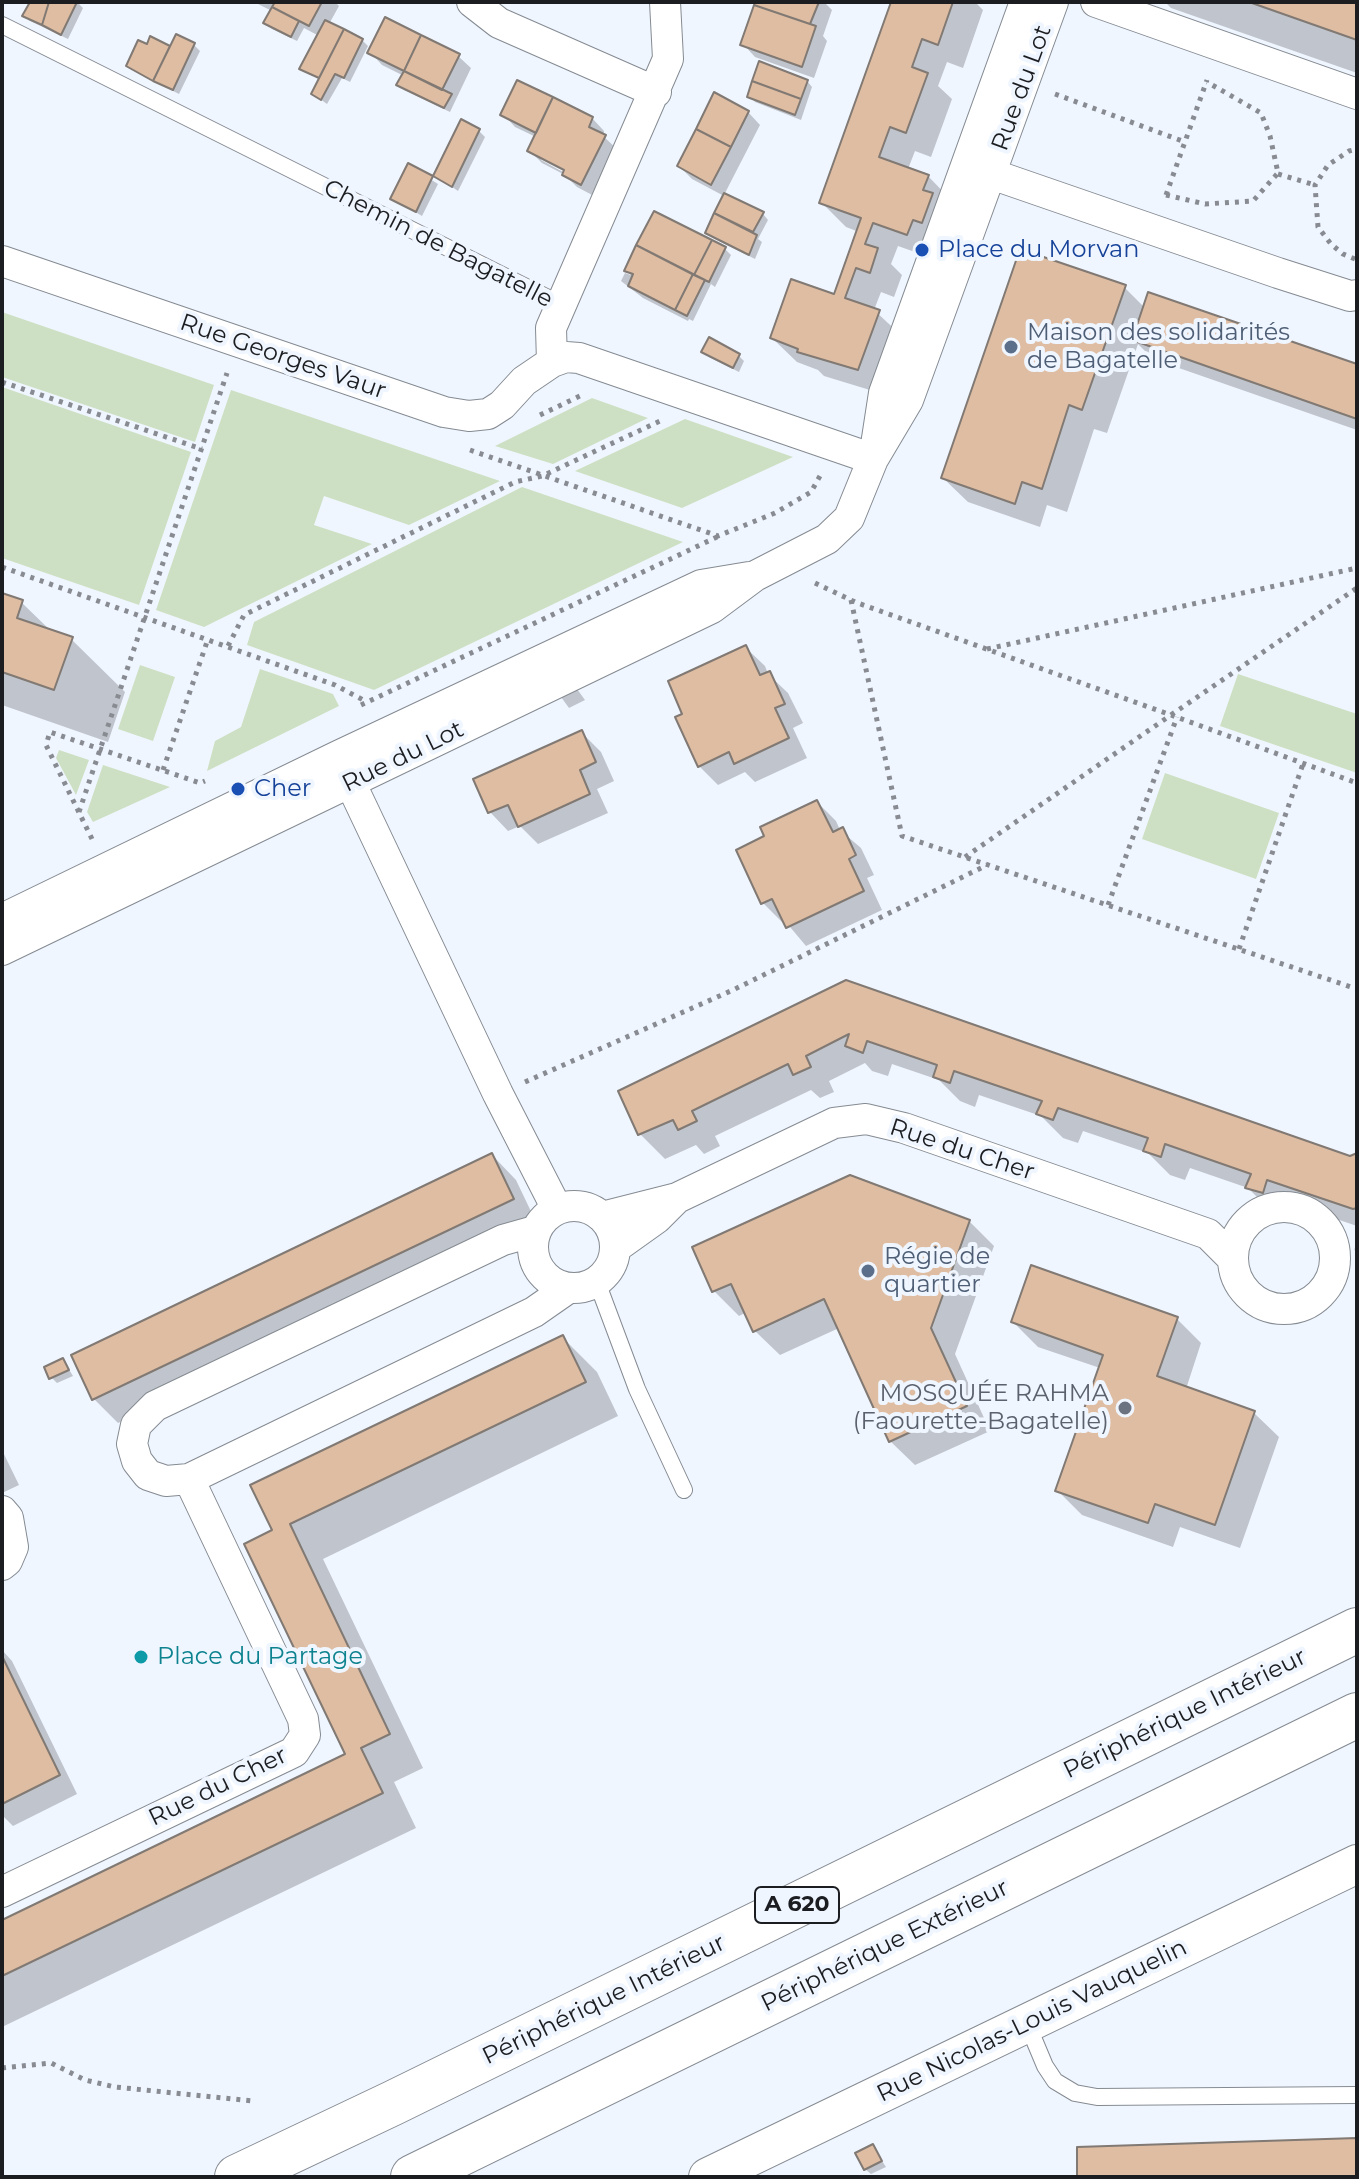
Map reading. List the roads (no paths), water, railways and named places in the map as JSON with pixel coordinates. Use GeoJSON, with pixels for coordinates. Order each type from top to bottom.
{"type":"FeatureCollection","features":[{"type":"Feature","properties":{"kind":"highway","name":"Périphérique Intérieur"},"geometry":{"type":"LineString","coordinates":[[237,2177],[1357,1630]]}},
{"type":"Feature","properties":{"kind":"highway","name":"Périphérique Extérieur"},"geometry":{"type":"LineString","coordinates":[[413,2177],[1357,1715]]}},
{"type":"Feature","properties":{"kind":"highway"},"geometry":{"type":"LineString","coordinates":[[1273,1756],[1357,1725]]}},
{"type":"Feature","properties":{"kind":"street"},"geometry":{"type":"LineString","coordinates":[[472,2],[499,23],[656,92]]}},
{"type":"Feature","properties":{"kind":"street"},"geometry":{"type":"LineString","coordinates":[[562,305],[668,59],[665,2]]}},
{"type":"Feature","properties":{"kind":"street","name":"Rue du Lot"},"geometry":{"type":"LineString","coordinates":[[2,950],[701,585],[755,576],[827,539],[849,518],[873,459],[908,400],[1025,2]]}},
{"type":"Feature","properties":{"kind":"street","name":"Rue du Lot"},"geometry":{"type":"LineString","coordinates":[[978,169],[1053,2]]}},
{"type":"Feature","properties":{"kind":"street"},"geometry":{"type":"LineString","coordinates":[[1096,2],[1357,94]]}},
{"type":"Feature","properties":{"kind":"street"},"geometry":{"type":"LineString","coordinates":[[978,169],[1278,273],[1350,296],[1357,295]]}},
{"type":"Feature","properties":{"kind":"street","name":"Rue Georges Vaur"},"geometry":{"type":"LineString","coordinates":[[2,261],[444,412],[469,416],[488,414],[502,405],[524,381],[552,362]]}},
{"type":"Feature","properties":{"kind":"street","name":"Chemin de Bagatelle"},"geometry":{"type":"LineString","coordinates":[[552,362],[551,328],[562,305]]}},
{"type":"Feature","properties":{"kind":"street"},"geometry":{"type":"LineString","coordinates":[[552,362],[566,357],[579,358],[873,459]]}},
{"type":"Feature","properties":{"kind":"street"},"geometry":{"type":"LineString","coordinates":[[344,769],[498,1094],[557,1209]]}},
{"type":"Feature","properties":{"kind":"street","name":"Rue du Lot"},"geometry":{"type":"LineString","coordinates":[[2,919],[344,769]]}},
{"type":"Feature","properties":{"kind":"street","name":"Rue du Cher"},"geometry":{"type":"LineString","coordinates":[[677,1198],[834,1123],[866,1119],[904,1128],[1208,1234],[1233,1259]]}},
{"type":"Feature","properties":{"kind":"street"},"geometry":{"type":"LineString","coordinates":[[602,1217],[677,1198]]}},
{"type":"Feature","properties":{"kind":"street"},"geometry":{"type":"LineString","coordinates":[[615,1248],[657,1218],[677,1198]]}},
{"type":"Feature","properties":{"kind":"street"},"geometry":{"type":"LineString","coordinates":[[573,1206],[589,1209],[602,1217],[609,1226],[615,1248],[612,1263],[597,1282],[583,1288],[567,1289],[550,1282],[537,1268],[532,1250],[535,1231],[544,1218],[557,1209],[573,1206]]}},
{"type":"Feature","properties":{"kind":"street"},"geometry":{"type":"LineString","coordinates":[[1285,1206],[1302,1209],[1317,1217],[1346,1257],[1322,1293],[1308,1304],[1291,1309],[1274,1309],[1258,1302],[1245,1291],[1236,1276],[1233,1259],[1234,1243],[1253,1216],[1268,1208],[1285,1206]]}},
{"type":"Feature","properties":{"kind":"street","name":"Rue du Cher"},"geometry":{"type":"LineString","coordinates":[[1208,1234],[1241,1229]]}},
{"type":"Feature","properties":{"kind":"street"},"geometry":{"type":"LineString","coordinates":[[535,1231],[503,1240],[155,1406],[136,1425],[132,1444],[137,1461],[148,1475],[166,1481],[189,1479],[534,1312],[567,1289]]}},
{"type":"Feature","properties":{"kind":"street","name":"Rue du Cher"},"geometry":{"type":"LineString","coordinates":[[2,1892],[294,1752],[305,1735],[303,1719],[189,1479]]}},
{"type":"Feature","properties":{"kind":"street"},"geometry":{"type":"LineString","coordinates":[[2,1511],[8,1518],[13,1547],[2,1565]]}},
{"type":"Feature","properties":{"kind":"street","name":"Rue Nicolas-Louis Vauquelin"},"geometry":{"type":"LineString","coordinates":[[708,2177],[757,2160],[1027,2023],[1357,1864]]}},
{"type":"Feature","properties":{"kind":"lane","name":"Chemin de Bagatelle"},"geometry":{"type":"LineString","coordinates":[[2,25],[562,305]]}},
{"type":"Feature","properties":{"kind":"lane"},"geometry":{"type":"LineString","coordinates":[[597,1282],[637,1389],[684,1490]]}},
{"type":"Feature","properties":{"kind":"lane"},"geometry":{"type":"LineString","coordinates":[[1027,2023],[1045,2066],[1055,2081],[1075,2093],[1097,2097],[1357,2095]]}},
{"type":"Feature","properties":{"kind":"place","name":"Place du Morvan"},"geometry":{"type":"Point","coordinates":[922,250]}},
{"type":"Feature","properties":{"kind":"place","name":"Maison des solidarités de Bagatelle"},"geometry":{"type":"Point","coordinates":[1011,347]}},
{"type":"Feature","properties":{"kind":"place","name":"Cher"},"geometry":{"type":"Point","coordinates":[238,789]}},
{"type":"Feature","properties":{"kind":"place","name":"Régie de quartier"},"geometry":{"type":"Point","coordinates":[868,1271]}},
{"type":"Feature","properties":{"kind":"place","name":"MOSQUÉE RAHMA (Faourette-Bagatelle)"},"geometry":{"type":"Point","coordinates":[1125,1408]}},
{"type":"Feature","properties":{"kind":"place","name":"Place du Partage"},"geometry":{"type":"Point","coordinates":[141,1657]}}]}
